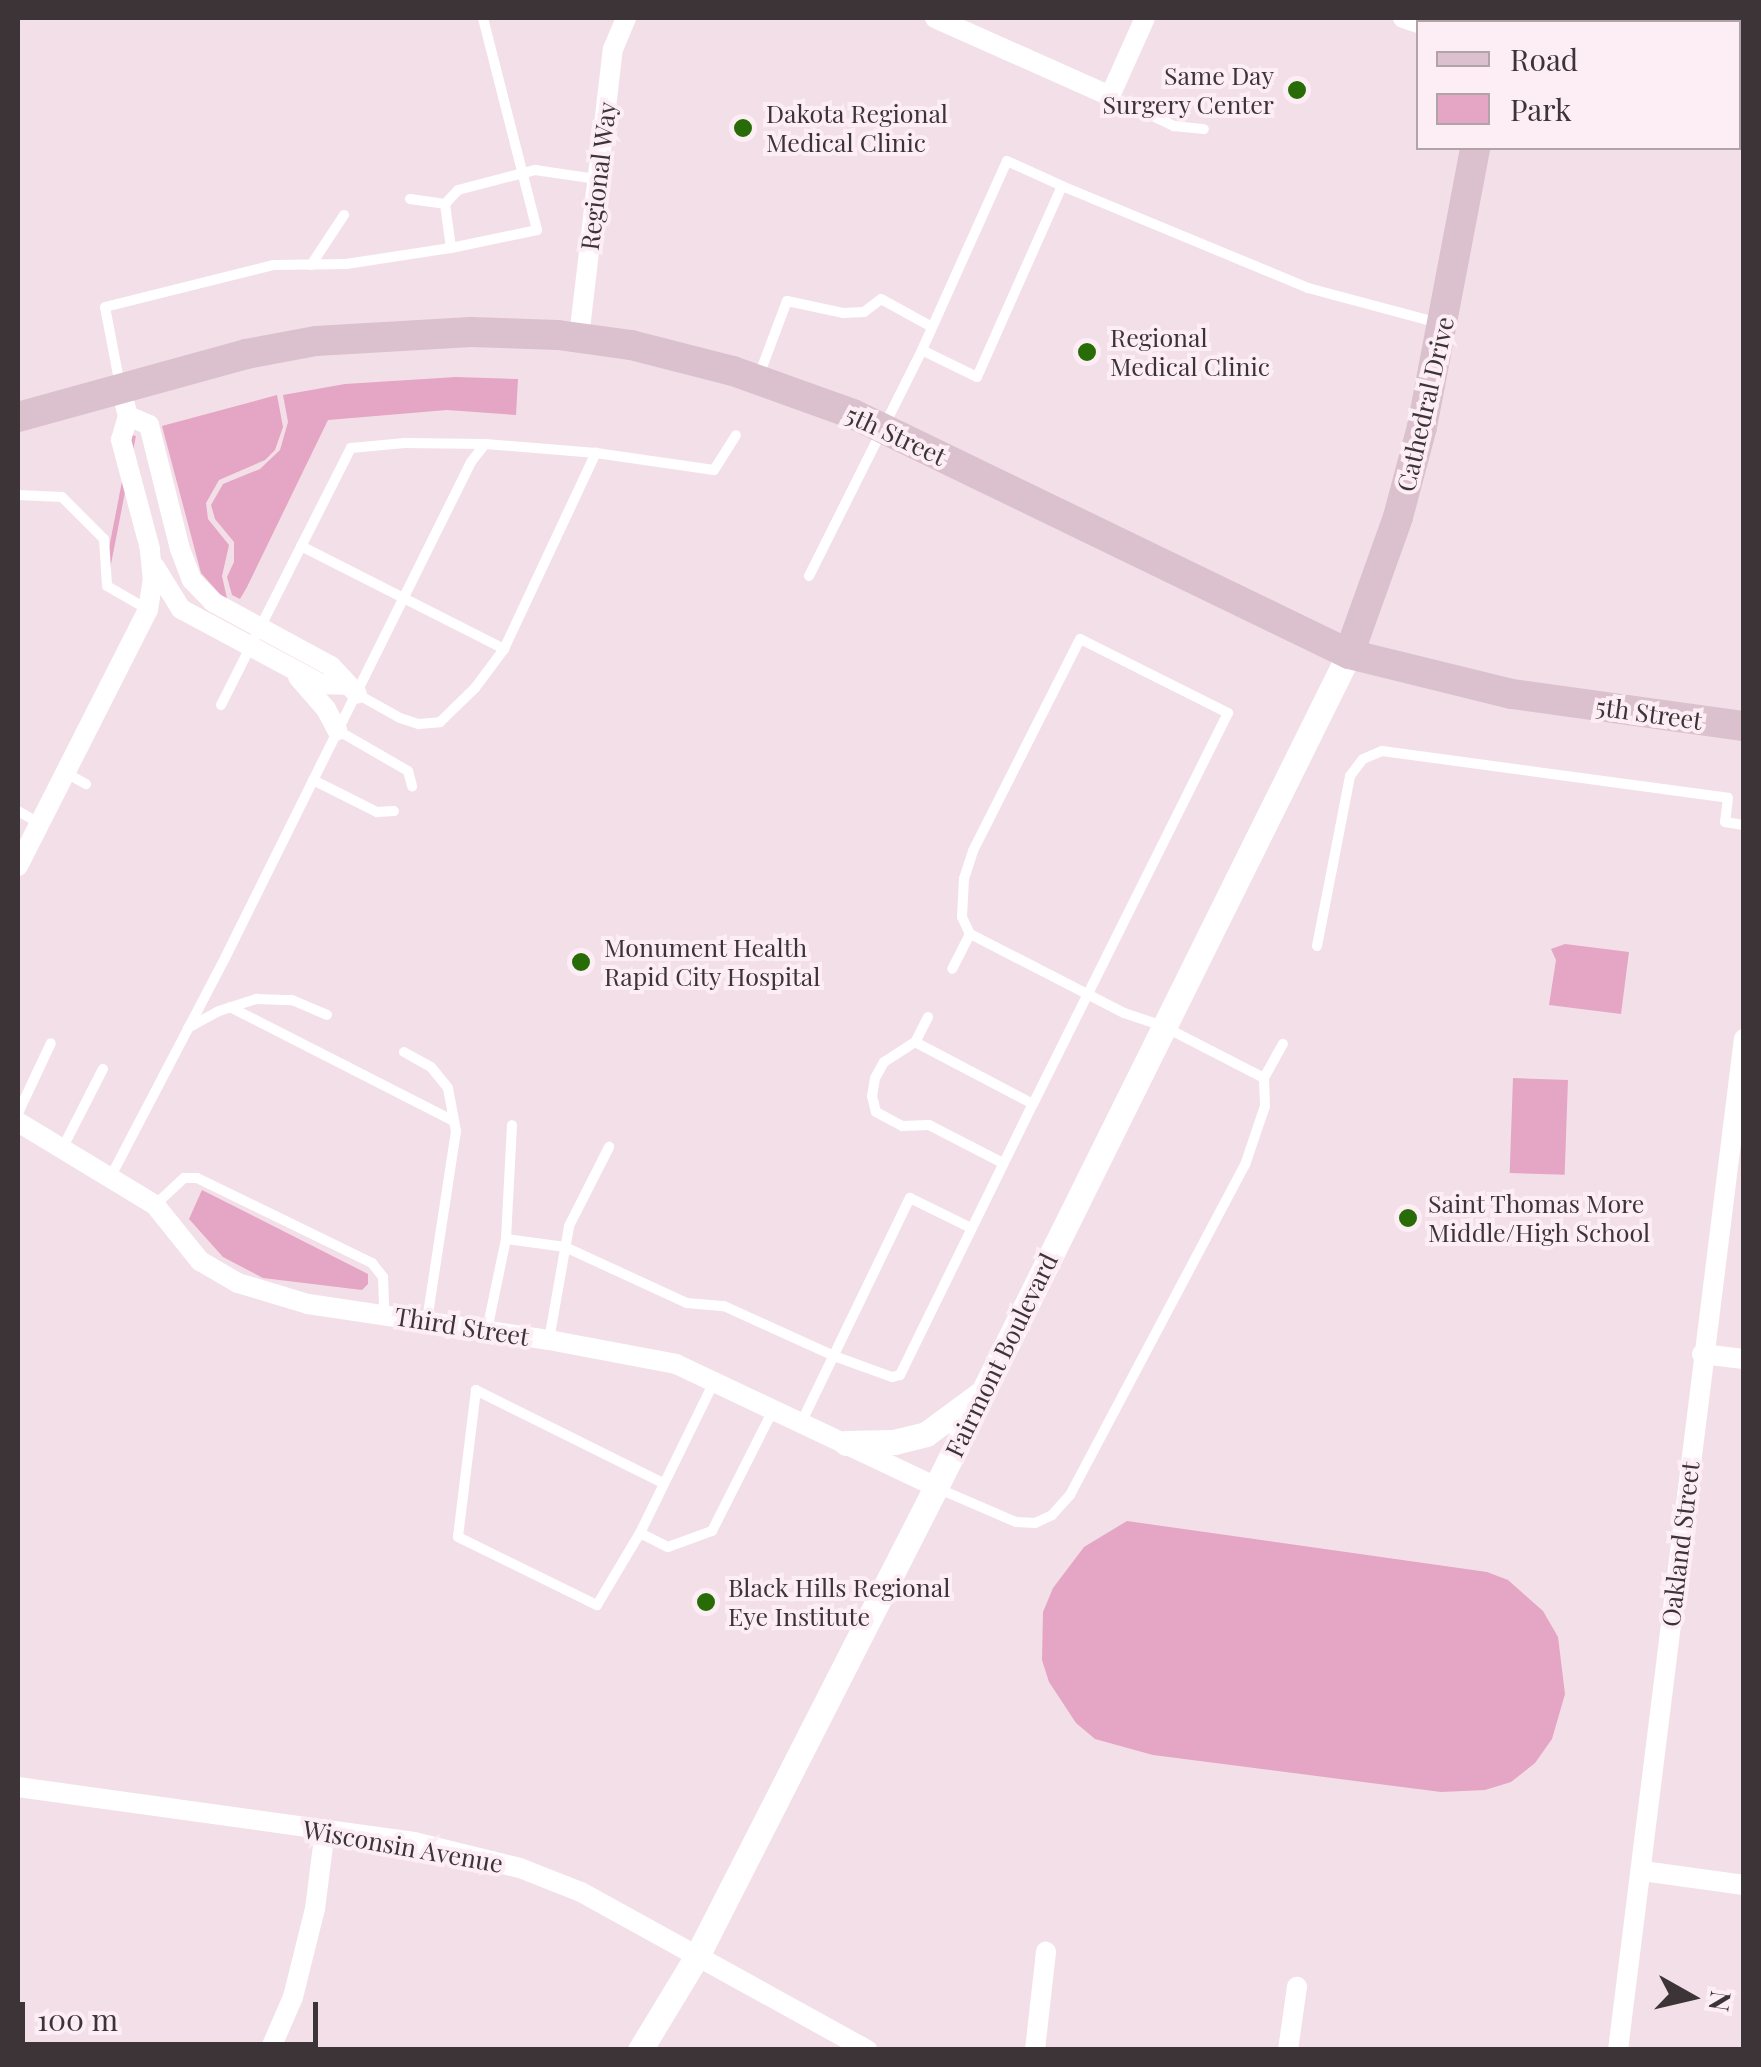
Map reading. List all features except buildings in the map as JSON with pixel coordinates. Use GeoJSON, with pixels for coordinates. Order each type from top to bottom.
{"type":"FeatureCollection","features":[{"type":"Feature","properties":{"kind":"main road","name":"Cathedral Drive"},"geometry":{"type":"LineString","coordinates":[[1349,654],[1398,517],[1445,324],[1475,150]]}},
{"type":"Feature","properties":{"kind":"main road","name":"5th Street"},"geometry":{"type":"LineString","coordinates":[[18,416],[124,402],[246,354],[355,336],[471,332],[579,337],[666,352],[757,378],[884,428],[1349,654],[1512,694],[1744,726]]}},
{"type":"Feature","properties":{"kind":"street","name":"Regional Way"},"geometry":{"type":"LineString","coordinates":[[579,337],[614,49],[626,18]]}},
{"type":"Feature","properties":{"kind":"street"},"geometry":{"type":"LineString","coordinates":[[942,19],[1110,96],[1145,18]]}},
{"type":"Feature","properties":{"kind":"street"},"geometry":{"type":"LineString","coordinates":[[124,402],[149,425],[180,550],[192,580],[213,602],[332,666],[351,689]]}},
{"type":"Feature","properties":{"kind":"street"},"geometry":{"type":"LineString","coordinates":[[18,866],[148,610],[153,580],[150,553],[122,440],[124,402]]}},
{"type":"Feature","properties":{"kind":"street"},"geometry":{"type":"LineString","coordinates":[[148,610],[168,592],[180,550]]}},
{"type":"Feature","properties":{"kind":"street"},"geometry":{"type":"LineString","coordinates":[[150,553],[168,592],[181,609],[249,649],[321,684],[351,689]]}},
{"type":"Feature","properties":{"kind":"street","name":"Fairmont Boulevard"},"geometry":{"type":"LineString","coordinates":[[640,2050],[697,1956],[936,1487],[1349,654]]}},
{"type":"Feature","properties":{"kind":"street"},"geometry":{"type":"LineString","coordinates":[[294,671],[326,709],[337,730]]}},
{"type":"Feature","properties":{"kind":"street","name":"Oakland Street"},"geometry":{"type":"LineString","coordinates":[[1618,2050],[1744,1039]]}},
{"type":"Feature","properties":{"kind":"street","name":"Third Street"},"geometry":{"type":"LineString","coordinates":[[18,1122],[156,1205],[200,1260],[238,1283],[308,1304],[550,1340],[676,1364],[936,1487]]}},
{"type":"Feature","properties":{"kind":"street"},"geometry":{"type":"LineString","coordinates":[[1702,1354],[1744,1359]]}},
{"type":"Feature","properties":{"kind":"street"},"geometry":{"type":"LineString","coordinates":[[846,1443],[894,1442],[926,1434],[983,1392]]}},
{"type":"Feature","properties":{"kind":"street","name":"Wisconsin Avenue"},"geometry":{"type":"LineString","coordinates":[[18,1787],[414,1842],[520,1868],[581,1892],[867,2050]]}},
{"type":"Feature","properties":{"kind":"street"},"geometry":{"type":"LineString","coordinates":[[270,2050],[302,1962],[315,1909],[325,1830]]}},
{"type":"Feature","properties":{"kind":"street"},"geometry":{"type":"LineString","coordinates":[[1643,1871],[1744,1884]]}},
{"type":"Feature","properties":{"kind":"street"},"geometry":{"type":"LineString","coordinates":[[1035,2050],[1046,1952]]}},
{"type":"Feature","properties":{"kind":"street"},"geometry":{"type":"LineString","coordinates":[[1288,2050],[1297,1987]]}},
{"type":"Feature","properties":{"kind":"lane"},"geometry":{"type":"LineString","coordinates":[[124,402],[105,307],[274,265],[346,264],[537,230],[483,18]]}},
{"type":"Feature","properties":{"kind":"lane"},"geometry":{"type":"LineString","coordinates":[[1110,96],[1174,126],[1204,129]]}},
{"type":"Feature","properties":{"kind":"lane"},"geometry":{"type":"LineString","coordinates":[[809,576],[922,350],[1007,161],[1308,288],[1445,324]]}},
{"type":"Feature","properties":{"kind":"lane"},"geometry":{"type":"LineString","coordinates":[[445,204],[458,190],[534,170],[598,179]]}},
{"type":"Feature","properties":{"kind":"lane"},"geometry":{"type":"LineString","coordinates":[[922,350],[977,378],[1062,186]]}},
{"type":"Feature","properties":{"kind":"lane"},"geometry":{"type":"LineString","coordinates":[[410,200],[445,204]]}},
{"type":"Feature","properties":{"kind":"lane"},"geometry":{"type":"LineString","coordinates":[[445,204],[452,248]]}},
{"type":"Feature","properties":{"kind":"lane"},"geometry":{"type":"LineString","coordinates":[[312,264],[344,215]]}},
{"type":"Feature","properties":{"kind":"lane"},"geometry":{"type":"LineString","coordinates":[[757,378],[787,300],[843,313],[864,312],[881,299],[932,326]]}},
{"type":"Feature","properties":{"kind":"lane"},"geometry":{"type":"LineString","coordinates":[[221,705],[351,448],[405,443],[484,444],[596,453],[714,470],[736,435]]}},
{"type":"Feature","properties":{"kind":"lane"},"geometry":{"type":"LineString","coordinates":[[110,1178],[313,780],[351,689],[484,444]]}},
{"type":"Feature","properties":{"kind":"lane"},"geometry":{"type":"LineString","coordinates":[[351,689],[400,718],[420,724],[440,722],[475,688],[504,649],[596,453]]}},
{"type":"Feature","properties":{"kind":"lane"},"geometry":{"type":"LineString","coordinates":[[18,495],[62,497],[104,539],[107,586],[148,610]]}},
{"type":"Feature","properties":{"kind":"lane"},"geometry":{"type":"LineString","coordinates":[[302,546],[504,649]]}},
{"type":"Feature","properties":{"kind":"lane"},"geometry":{"type":"LineString","coordinates":[[506,1239],[565,1246],[687,1303],[724,1306],[834,1356],[892,1377],[900,1375],[1087,994],[1228,714],[1080,639],[974,851],[964,879],[962,916],[970,934],[1087,994],[1163,1026],[1264,1078]]}},
{"type":"Feature","properties":{"kind":"lane"},"geometry":{"type":"LineString","coordinates":[[337,730],[408,771],[412,786]]}},
{"type":"Feature","properties":{"kind":"lane"},"geometry":{"type":"LineString","coordinates":[[1318,946],[1350,776],[1363,758],[1382,751],[1728,798],[1725,822],[1744,825]]}},
{"type":"Feature","properties":{"kind":"lane"},"geometry":{"type":"LineString","coordinates":[[65,773],[86,784]]}},
{"type":"Feature","properties":{"kind":"lane"},"geometry":{"type":"LineString","coordinates":[[313,780],[377,812],[394,811]]}},
{"type":"Feature","properties":{"kind":"lane"},"geometry":{"type":"LineString","coordinates":[[18,812],[40,824]]}},
{"type":"Feature","properties":{"kind":"lane"},"geometry":{"type":"LineString","coordinates":[[952,969],[970,934]]}},
{"type":"Feature","properties":{"kind":"lane"},"geometry":{"type":"LineString","coordinates":[[187,1029],[230,1007],[257,999],[292,1000],[327,1015]]}},
{"type":"Feature","properties":{"kind":"lane"},"geometry":{"type":"LineString","coordinates":[[230,1007],[454,1121]]}},
{"type":"Feature","properties":{"kind":"lane"},"geometry":{"type":"LineString","coordinates":[[928,1018],[915,1042],[884,1062],[875,1078],[872,1096],[876,1112],[902,1126],[928,1125],[1003,1164]]}},
{"type":"Feature","properties":{"kind":"lane"},"geometry":{"type":"LineString","coordinates":[[915,1042],[1033,1104]]}},
{"type":"Feature","properties":{"kind":"lane"},"geometry":{"type":"LineString","coordinates":[[18,1113],[52,1044]]}},
{"type":"Feature","properties":{"kind":"lane"},"geometry":{"type":"LineString","coordinates":[[936,1487],[1016,1522],[1035,1523],[1052,1515],[1070,1495],[1246,1165],[1265,1106],[1264,1078],[1283,1044]]}},
{"type":"Feature","properties":{"kind":"lane"},"geometry":{"type":"LineString","coordinates":[[404,1052],[431,1066],[448,1088],[454,1121],[427,1320]]}},
{"type":"Feature","properties":{"kind":"lane"},"geometry":{"type":"LineString","coordinates":[[62,1150],[103,1069]]}},
{"type":"Feature","properties":{"kind":"lane"},"geometry":{"type":"LineString","coordinates":[[488,1330],[506,1239],[512,1126]]}},
{"type":"Feature","properties":{"kind":"lane"},"geometry":{"type":"LineString","coordinates":[[550,1340],[569,1226],[609,1148]]}},
{"type":"Feature","properties":{"kind":"lane"},"geometry":{"type":"LineString","coordinates":[[156,1205],[184,1178],[197,1178],[372,1264],[382,1277],[384,1314]]}},
{"type":"Feature","properties":{"kind":"lane"},"geometry":{"type":"LineString","coordinates":[[802,1421],[910,1198],[971,1228]]}},
{"type":"Feature","properties":{"kind":"lane"},"geometry":{"type":"LineString","coordinates":[[663,1484],[476,1390],[458,1537],[597,1605],[640,1533],[715,1380]]}},
{"type":"Feature","properties":{"kind":"lane"},"geometry":{"type":"LineString","coordinates":[[640,1533],[668,1547],[712,1531],[774,1408]]}},
{"type":"Feature","properties":{"kind":"green space"},"geometry":{"type":"Polygon","coordinates":[[[456,377],[518,379],[516,415],[447,410],[328,420],[247,587],[240,599],[232,595],[227,577],[234,562],[234,542],[215,519],[211,505],[223,484],[260,469],[280,450],[288,422],[283,395],[345,384],[456,377]]]}},
{"type":"Feature","properties":{"kind":"green space"},"geometry":{"type":"Polygon","coordinates":[[[277,395],[283,427],[275,450],[265,460],[219,480],[206,503],[208,519],[229,545],[222,576],[228,603],[201,573],[162,426],[277,395]]]}},
{"type":"Feature","properties":{"kind":"green space"},"geometry":{"type":"Polygon","coordinates":[[[131,435],[136,436],[110,568],[105,568],[131,435]]]}},
{"type":"Feature","properties":{"kind":"green space"},"geometry":{"type":"Polygon","coordinates":[[[1565,944],[1629,952],[1621,1014],[1549,1005],[1556,960],[1551,949],[1565,944]]]}},
{"type":"Feature","properties":{"kind":"green space"},"geometry":{"type":"Polygon","coordinates":[[[1513,1078],[1568,1080],[1565,1175],[1510,1173],[1513,1078]]]}},
{"type":"Feature","properties":{"kind":"green space"},"geometry":{"type":"Polygon","coordinates":[[[202,1190],[368,1274],[368,1284],[362,1290],[263,1278],[223,1257],[189,1219],[202,1190]]]}},
{"type":"Feature","properties":{"kind":"green space"},"geometry":{"type":"Polygon","coordinates":[[[1127,1521],[1487,1572],[1508,1580],[1543,1611],[1558,1637],[1565,1694],[1552,1739],[1535,1763],[1511,1782],[1485,1790],[1441,1792],[1153,1755],[1095,1739],[1076,1723],[1049,1682],[1042,1660],[1043,1612],[1053,1588],[1084,1547],[1127,1521]]]}},
{"type":"Feature","properties":{"kind":"place","name":"Same Day Surgery Center"},"geometry":{"type":"Point","coordinates":[1297,90]}},
{"type":"Feature","properties":{"kind":"place","name":"Dakota Regional Medical Clinic"},"geometry":{"type":"Point","coordinates":[743,128]}},
{"type":"Feature","properties":{"kind":"place","name":"Regional Medical Clinic"},"geometry":{"type":"Point","coordinates":[1087,352]}},
{"type":"Feature","properties":{"kind":"place","name":"Monument Health Rapid City Hospital"},"geometry":{"type":"Point","coordinates":[581,962]}},
{"type":"Feature","properties":{"kind":"place","name":"Saint Thomas More Middle/High School"},"geometry":{"type":"Point","coordinates":[1408,1218]}},
{"type":"Feature","properties":{"kind":"place","name":"Black Hills Regional Eye Institute"},"geometry":{"type":"Point","coordinates":[706,1602]}}]}
